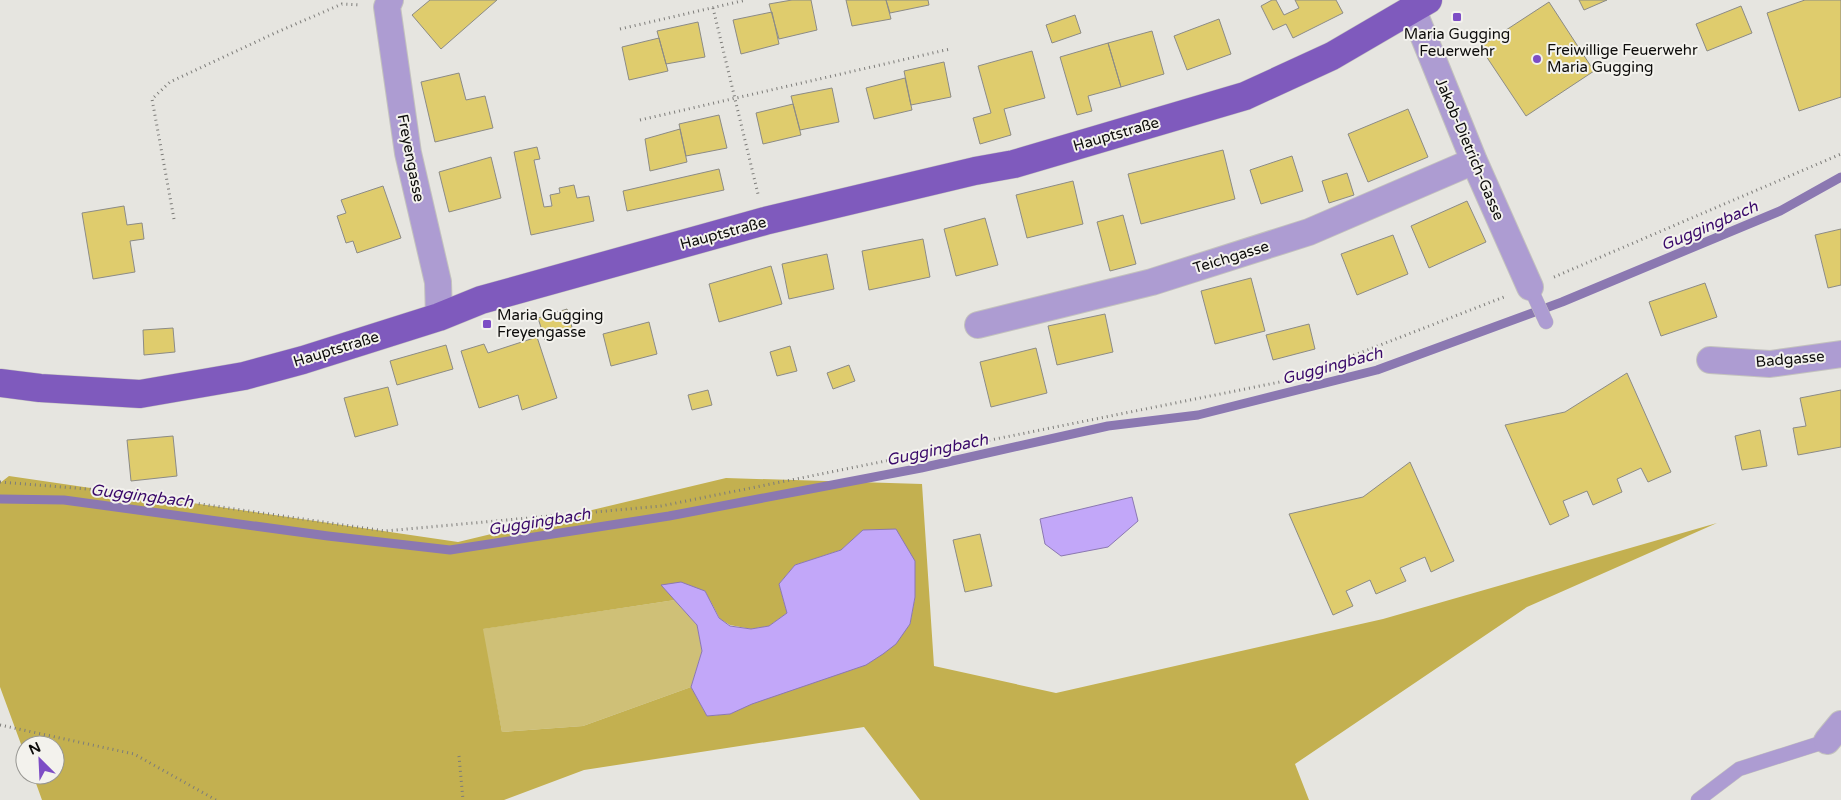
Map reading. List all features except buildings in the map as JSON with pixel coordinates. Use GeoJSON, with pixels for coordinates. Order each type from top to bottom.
{"type":"FeatureCollection","features":[{"type":"Feature","properties":{"kind":"main road","name":"Hauptstraße"},"geometry":{"type":"LineString","coordinates":[[0,383],[40,388],[140,394],[244,376],[303,360],[439,316],[481,300],[765,222],[975,171],[1014,164],[1245,96],[1332,56],[1420,5]]}},
{"type":"Feature","properties":{"kind":"street","name":"Freyengasse"},"geometry":{"type":"LineString","coordinates":[[388,3],[408,153],[438,282],[439,316]]}},
{"type":"Feature","properties":{"kind":"street","name":"Jakob-Dietrich-Gasse"},"geometry":{"type":"LineString","coordinates":[[1420,5],[1474,162],[1530,287]]}},
{"type":"Feature","properties":{"kind":"street","name":"Teichgasse"},"geometry":{"type":"LineString","coordinates":[[978,325],[1152,282],[1309,232],[1474,162]]}},
{"type":"Feature","properties":{"kind":"street","name":"Badgasse"},"geometry":{"type":"LineString","coordinates":[[1710,360],[1770,364],[1841,354]]}},
{"type":"Feature","properties":{"kind":"lane"},"geometry":{"type":"LineString","coordinates":[[1530,287],[1546,322]]}},
{"type":"Feature","properties":{"kind":"lane"},"geometry":{"type":"LineString","coordinates":[[1698,800],[1739,769],[1834,733]]}},
{"type":"Feature","properties":{"kind":"path"},"geometry":{"type":"LineString","coordinates":[[620,29],[746,0]]}},
{"type":"Feature","properties":{"kind":"path"},"geometry":{"type":"LineString","coordinates":[[174,219],[152,99],[170,82],[342,4],[388,3]]}},
{"type":"Feature","properties":{"kind":"path"},"geometry":{"type":"LineString","coordinates":[[713,8],[765,222]]}},
{"type":"Feature","properties":{"kind":"path"},"geometry":{"type":"LineString","coordinates":[[640,120],[950,49]]}},
{"type":"Feature","properties":{"kind":"path"},"geometry":{"type":"LineString","coordinates":[[0,482],[112,491],[385,531],[661,506],[1290,380],[1530,287],[1841,154]]}},
{"type":"Feature","properties":{"kind":"path"},"geometry":{"type":"LineString","coordinates":[[0,724],[134,754],[216,800]]}},
{"type":"Feature","properties":{"kind":"path"},"geometry":{"type":"LineString","coordinates":[[459,756],[463,800]]}},
{"type":"Feature","properties":{"kind":"shaded area"},"geometry":{"type":"Polygon","coordinates":[[[9,476],[458,542],[726,478],[922,484],[934,666],[1056,693],[1383,619],[1717,523],[1527,607],[1295,764],[1309,800],[920,800],[864,727],[584,770],[504,800],[42,800],[37,785],[65,785],[65,735],[18,735],[0,687],[0,483],[9,476]],[[863,530],[841,550],[795,565],[779,584],[787,613],[769,626],[751,629],[730,625],[720,619],[705,591],[662,585],[675,600],[483,629],[502,732],[583,726],[691,687],[707,716],[730,714],[910,624],[915,597],[915,561],[863,530]]]}},
{"type":"Feature","properties":{"kind":"shaded area"},"geometry":{"type":"Polygon","coordinates":[[[1132,497],[1138,521],[1108,547],[1061,556],[1045,544],[1040,519],[1132,497]]]}},
{"type":"Feature","properties":{"kind":"shaded area"},"geometry":{"type":"Polygon","coordinates":[[[896,529],[915,561],[915,597],[910,624],[896,644],[866,665],[752,704],[730,714],[707,716],[691,687],[702,651],[697,625],[661,585],[681,582],[705,591],[719,618],[730,626],[751,629],[769,626],[787,613],[779,584],[795,565],[841,550],[863,530],[896,529]]]}},
{"type":"Feature","properties":{"kind":"shaded area"},"geometry":{"type":"Polygon","coordinates":[[[675,600],[697,625],[702,651],[691,687],[583,726],[502,732],[482,629],[675,600]]]}},
{"type":"Feature","properties":{"kind":"waterway","name":"Guggingbach"},"geometry":{"type":"LineString","coordinates":[[0,499],[64,500],[328,536],[450,550],[669,516],[921,468],[1108,426],[1198,415],[1377,370],[1562,302],[1780,211],[1841,177]]}},
{"type":"Feature","properties":{"kind":"place","name":"Maria Gugging Feuerwehr"},"geometry":{"type":"Point","coordinates":[1457,17]}},
{"type":"Feature","properties":{"kind":"place","name":"Freiwillige Feuerwehr Maria Gugging"},"geometry":{"type":"Point","coordinates":[1537,59]}},
{"type":"Feature","properties":{"kind":"place","name":"Maria Gugging Freyengasse"},"geometry":{"type":"Point","coordinates":[487,324]}}]}
